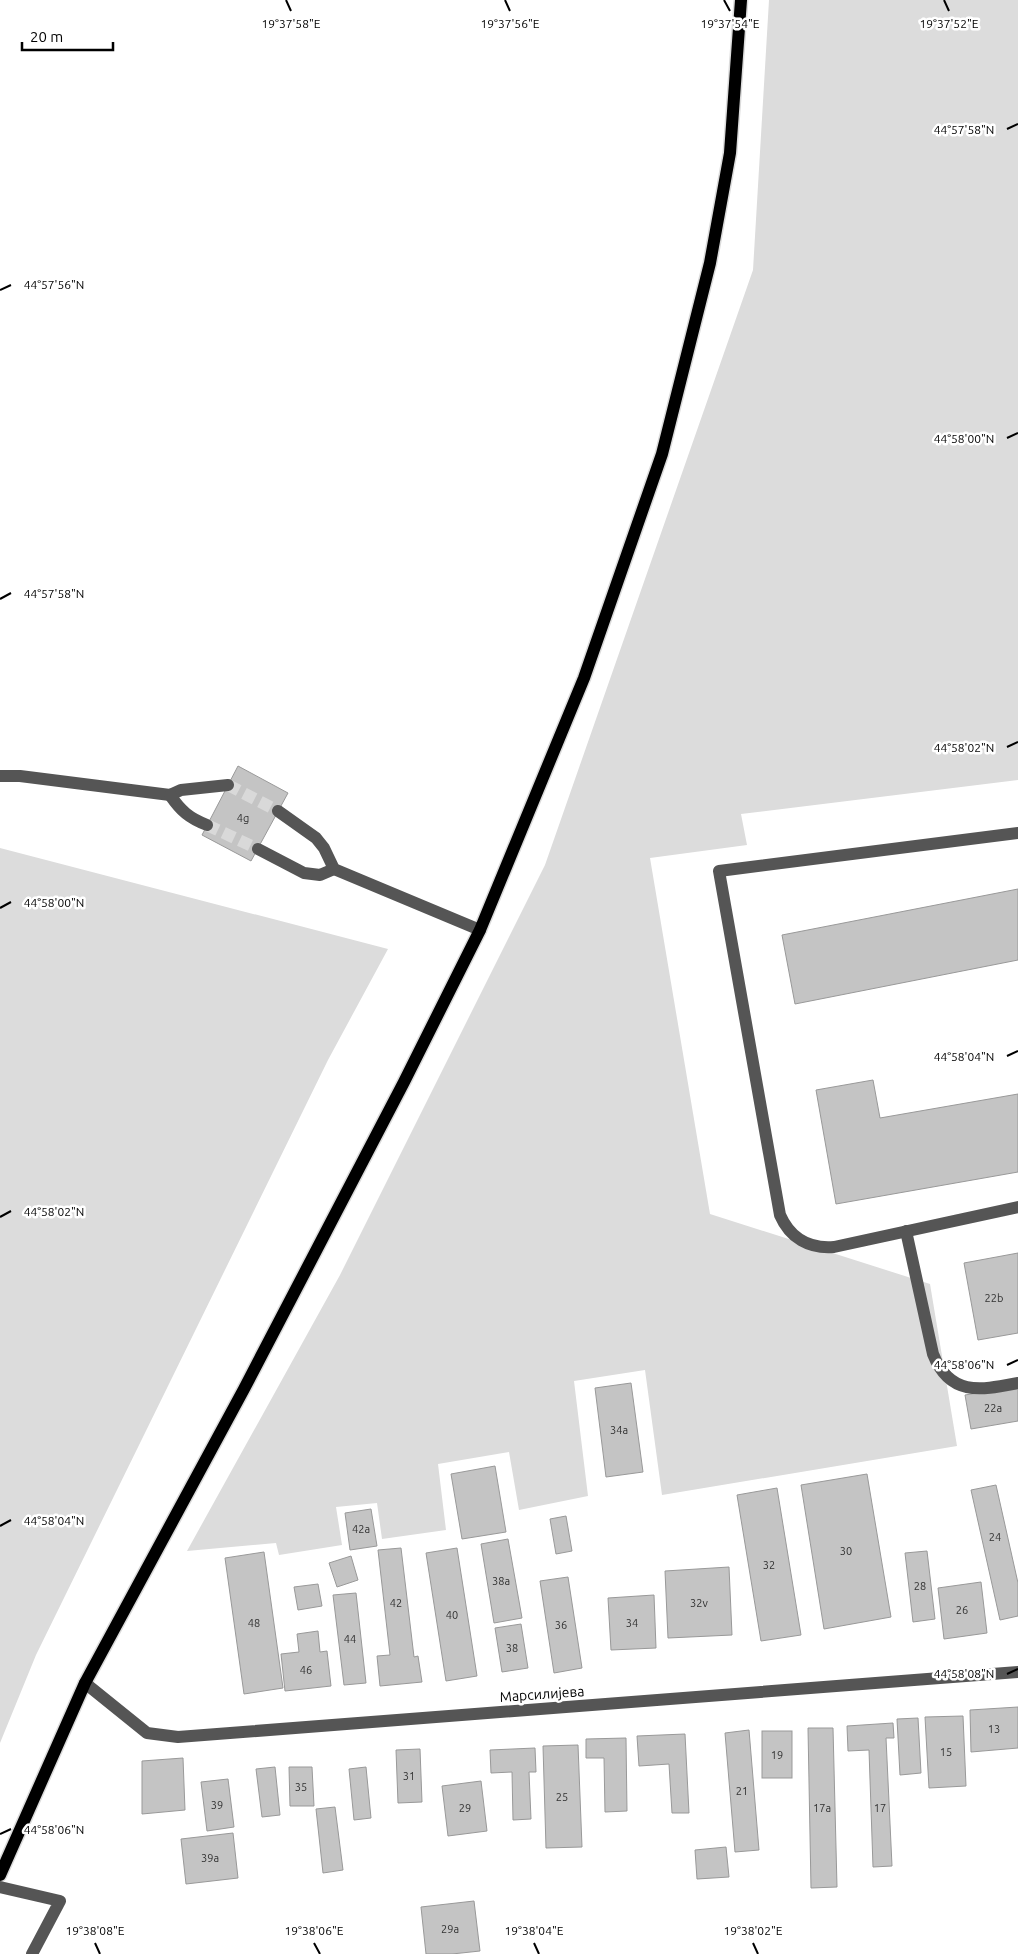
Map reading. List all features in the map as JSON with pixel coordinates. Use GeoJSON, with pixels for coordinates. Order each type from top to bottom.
{"type":"FeatureCollection","features":[{"type":"Feature","properties":{"kind":"main road"},"geometry":{"type":"LineString","coordinates":[[0,1876],[85,1684],[244,1389],[480,930],[584,678],[662,454],[710,263],[730,153],[741,0]]}},
{"type":"Feature","properties":{"kind":"street"},"geometry":{"type":"LineString","coordinates":[[0,776],[20,776],[170,795],[181,790],[228,785]]}},
{"type":"Feature","properties":{"kind":"street"},"geometry":{"type":"LineString","coordinates":[[170,795],[178,806],[191,818],[207,825]]}},
{"type":"Feature","properties":{"kind":"street"},"geometry":{"type":"LineString","coordinates":[[278,811],[316,838],[324,848],[334,869],[480,930]]}},
{"type":"Feature","properties":{"kind":"street"},"geometry":{"type":"LineString","coordinates":[[1018,832],[718,871],[780,1216],[785,1226],[801,1241],[822,1248],[1018,1206]]}},
{"type":"Feature","properties":{"kind":"street"},"geometry":{"type":"LineString","coordinates":[[258,849],[304,873],[320,875],[334,869]]}},
{"type":"Feature","properties":{"kind":"street"},"geometry":{"type":"LineString","coordinates":[[906,1231],[933,1354],[945,1375],[964,1387],[986,1389],[1018,1383]]}},
{"type":"Feature","properties":{"kind":"street","name":"Марсилијева"},"geometry":{"type":"LineString","coordinates":[[85,1684],[147,1733],[178,1737],[1018,1672]]}},
{"type":"Feature","properties":{"kind":"street"},"geometry":{"type":"LineString","coordinates":[[0,1887],[60,1902],[32,1954]]}},
{"type":"Feature","properties":{"kind":"shaded area"},"geometry":{"type":"Polygon","coordinates":[[[769,0],[1018,0],[1018,780],[741,814],[747,845],[650,858],[710,1214],[930,1284],[957,1446],[662,1495],[645,1370],[574,1381],[588,1496],[519,1510],[509,1452],[438,1464],[446,1530],[382,1539],[377,1503],[336,1507],[342,1545],[279,1555],[276,1543],[187,1551],[340,1275],[545,865],[753,270],[769,0]]]}},
{"type":"Feature","properties":{"kind":"shaded area"},"geometry":{"type":"Polygon","coordinates":[[[0,848],[388,949],[328,1060],[36,1655],[0,1743],[0,848]]]}},
{"type":"Feature","properties":{"kind":"building"},"geometry":{"type":"Polygon","coordinates":[[[238,766],[288,793],[251,861],[202,835],[238,766]]]}},
{"type":"Feature","properties":{"kind":"building"},"geometry":{"type":"Polygon","coordinates":[[[1018,889],[1018,960],[795,1004],[782,935],[1018,889]]]}},
{"type":"Feature","properties":{"kind":"building"},"geometry":{"type":"Polygon","coordinates":[[[873,1080],[880,1118],[1018,1094],[1018,1172],[836,1204],[816,1090],[873,1080]]]}},
{"type":"Feature","properties":{"kind":"building"},"geometry":{"type":"Polygon","coordinates":[[[1018,1253],[1018,1333],[978,1340],[964,1263],[1018,1253]]]}},
{"type":"Feature","properties":{"kind":"building"},"geometry":{"type":"Polygon","coordinates":[[[631,1383],[643,1472],[606,1477],[595,1388],[631,1383]]]}},
{"type":"Feature","properties":{"kind":"building"},"geometry":{"type":"Polygon","coordinates":[[[1018,1386],[1018,1421],[971,1429],[965,1395],[1018,1386]]]}},
{"type":"Feature","properties":{"kind":"building"},"geometry":{"type":"Polygon","coordinates":[[[495,1466],[506,1532],[462,1539],[451,1474],[495,1466]]]}},
{"type":"Feature","properties":{"kind":"building"},"geometry":{"type":"Polygon","coordinates":[[[867,1474],[891,1617],[824,1629],[801,1485],[867,1474]]]}},
{"type":"Feature","properties":{"kind":"building"},"geometry":{"type":"Polygon","coordinates":[[[996,1485],[1018,1583],[1018,1616],[1000,1620],[971,1490],[996,1485]]]}},
{"type":"Feature","properties":{"kind":"building"},"geometry":{"type":"Polygon","coordinates":[[[777,1488],[801,1635],[761,1641],[737,1495],[777,1488]]]}},
{"type":"Feature","properties":{"kind":"building"},"geometry":{"type":"Polygon","coordinates":[[[371,1509],[377,1546],[350,1550],[345,1513],[371,1509]]]}},
{"type":"Feature","properties":{"kind":"building"},"geometry":{"type":"Polygon","coordinates":[[[566,1516],[572,1551],[556,1554],[550,1519],[566,1516]]]}},
{"type":"Feature","properties":{"kind":"building"},"geometry":{"type":"Polygon","coordinates":[[[508,1539],[522,1618],[494,1623],[481,1544],[508,1539]]]}},
{"type":"Feature","properties":{"kind":"building"},"geometry":{"type":"Polygon","coordinates":[[[401,1548],[414,1657],[418,1656],[422,1682],[380,1686],[377,1656],[390,1655],[378,1550],[401,1548]]]}},
{"type":"Feature","properties":{"kind":"building"},"geometry":{"type":"Polygon","coordinates":[[[457,1548],[477,1676],[446,1681],[426,1553],[457,1548]]]}},
{"type":"Feature","properties":{"kind":"building"},"geometry":{"type":"Polygon","coordinates":[[[927,1551],[935,1619],[913,1622],[905,1553],[927,1551]]]}},
{"type":"Feature","properties":{"kind":"building"},"geometry":{"type":"Polygon","coordinates":[[[264,1552],[283,1688],[244,1694],[225,1558],[264,1552]]]}},
{"type":"Feature","properties":{"kind":"building"},"geometry":{"type":"Polygon","coordinates":[[[351,1556],[358,1580],[337,1587],[329,1563],[351,1556]]]}},
{"type":"Feature","properties":{"kind":"building"},"geometry":{"type":"Polygon","coordinates":[[[729,1567],[732,1635],[668,1638],[665,1571],[729,1567]]]}},
{"type":"Feature","properties":{"kind":"building"},"geometry":{"type":"Polygon","coordinates":[[[568,1577],[582,1668],[554,1673],[540,1581],[568,1577]]]}},
{"type":"Feature","properties":{"kind":"building"},"geometry":{"type":"Polygon","coordinates":[[[981,1582],[987,1633],[944,1639],[938,1588],[981,1582]]]}},
{"type":"Feature","properties":{"kind":"building"},"geometry":{"type":"Polygon","coordinates":[[[318,1584],[322,1606],[298,1610],[294,1587],[318,1584]]]}},
{"type":"Feature","properties":{"kind":"building"},"geometry":{"type":"Polygon","coordinates":[[[356,1593],[366,1683],[344,1685],[333,1595],[356,1593]]]}},
{"type":"Feature","properties":{"kind":"building"},"geometry":{"type":"Polygon","coordinates":[[[654,1595],[656,1648],[611,1650],[608,1598],[654,1595]]]}},
{"type":"Feature","properties":{"kind":"building"},"geometry":{"type":"Polygon","coordinates":[[[521,1624],[528,1668],[502,1672],[495,1628],[521,1624]]]}},
{"type":"Feature","properties":{"kind":"building"},"geometry":{"type":"Polygon","coordinates":[[[318,1631],[320,1652],[327,1651],[331,1686],[285,1691],[281,1654],[299,1652],[297,1634],[318,1631]]]}},
{"type":"Feature","properties":{"kind":"building"},"geometry":{"type":"Polygon","coordinates":[[[1018,1707],[1018,1748],[971,1752],[970,1710],[1018,1707]]]}},
{"type":"Feature","properties":{"kind":"building"},"geometry":{"type":"Polygon","coordinates":[[[963,1716],[966,1786],[929,1788],[925,1717],[963,1716]]]}},
{"type":"Feature","properties":{"kind":"building"},"geometry":{"type":"Polygon","coordinates":[[[918,1718],[921,1773],[900,1775],[897,1719],[918,1718]]]}},
{"type":"Feature","properties":{"kind":"building"},"geometry":{"type":"Polygon","coordinates":[[[893,1723],[894,1738],[886,1738],[892,1866],[873,1867],[869,1750],[848,1751],[847,1726],[893,1723]]]}},
{"type":"Feature","properties":{"kind":"building"},"geometry":{"type":"Polygon","coordinates":[[[808,1728],[833,1728],[837,1887],[811,1888],[808,1728]]]}},
{"type":"Feature","properties":{"kind":"building"},"geometry":{"type":"Polygon","coordinates":[[[749,1730],[759,1850],[735,1852],[725,1733],[749,1730]]]}},
{"type":"Feature","properties":{"kind":"building"},"geometry":{"type":"Polygon","coordinates":[[[762,1731],[792,1731],[792,1778],[762,1778],[762,1731]]]}},
{"type":"Feature","properties":{"kind":"building"},"geometry":{"type":"Polygon","coordinates":[[[685,1734],[689,1813],[672,1813],[669,1764],[639,1766],[637,1736],[685,1734]]]}},
{"type":"Feature","properties":{"kind":"building"},"geometry":{"type":"Polygon","coordinates":[[[626,1738],[627,1811],[605,1812],[604,1758],[586,1758],[586,1739],[626,1738]]]}},
{"type":"Feature","properties":{"kind":"building"},"geometry":{"type":"Polygon","coordinates":[[[578,1745],[582,1847],[546,1848],[543,1746],[578,1745]]]}},
{"type":"Feature","properties":{"kind":"building"},"geometry":{"type":"Polygon","coordinates":[[[535,1748],[536,1772],[529,1772],[531,1819],[513,1820],[512,1772],[491,1773],[490,1750],[535,1748]]]}},
{"type":"Feature","properties":{"kind":"building"},"geometry":{"type":"Polygon","coordinates":[[[420,1749],[422,1802],[398,1803],[396,1750],[420,1749]]]}},
{"type":"Feature","properties":{"kind":"building"},"geometry":{"type":"Polygon","coordinates":[[[183,1758],[185,1810],[142,1814],[142,1761],[183,1758]]]}},
{"type":"Feature","properties":{"kind":"building"},"geometry":{"type":"Polygon","coordinates":[[[275,1767],[280,1815],[262,1817],[256,1769],[275,1767]]]}},
{"type":"Feature","properties":{"kind":"building"},"geometry":{"type":"Polygon","coordinates":[[[289,1767],[312,1767],[314,1806],[290,1806],[289,1767]]]}},
{"type":"Feature","properties":{"kind":"building"},"geometry":{"type":"Polygon","coordinates":[[[366,1767],[371,1818],[354,1820],[349,1769],[366,1767]]]}},
{"type":"Feature","properties":{"kind":"building"},"geometry":{"type":"Polygon","coordinates":[[[228,1779],[234,1827],[207,1831],[201,1782],[228,1779]]]}},
{"type":"Feature","properties":{"kind":"building"},"geometry":{"type":"Polygon","coordinates":[[[481,1781],[487,1831],[448,1836],[442,1786],[481,1781]]]}},
{"type":"Feature","properties":{"kind":"building"},"geometry":{"type":"Polygon","coordinates":[[[335,1807],[343,1870],[323,1873],[316,1809],[335,1807]]]}},
{"type":"Feature","properties":{"kind":"building"},"geometry":{"type":"Polygon","coordinates":[[[233,1833],[238,1878],[186,1884],[181,1839],[233,1833]]]}},
{"type":"Feature","properties":{"kind":"building"},"geometry":{"type":"Polygon","coordinates":[[[726,1847],[729,1877],[697,1879],[695,1850],[726,1847]]]}},
{"type":"Feature","properties":{"kind":"building"},"geometry":{"type":"Polygon","coordinates":[[[474,1901],[480,1951],[426,1954],[421,1907],[474,1901]]]}},
{"type":"Feature","properties":{"kind":"tunnel"},"geometry":{"type":"LineString","coordinates":[[228,785],[278,811]]}},
{"type":"Feature","properties":{"kind":"tunnel"},"geometry":{"type":"LineString","coordinates":[[207,825],[258,849]]}}]}
